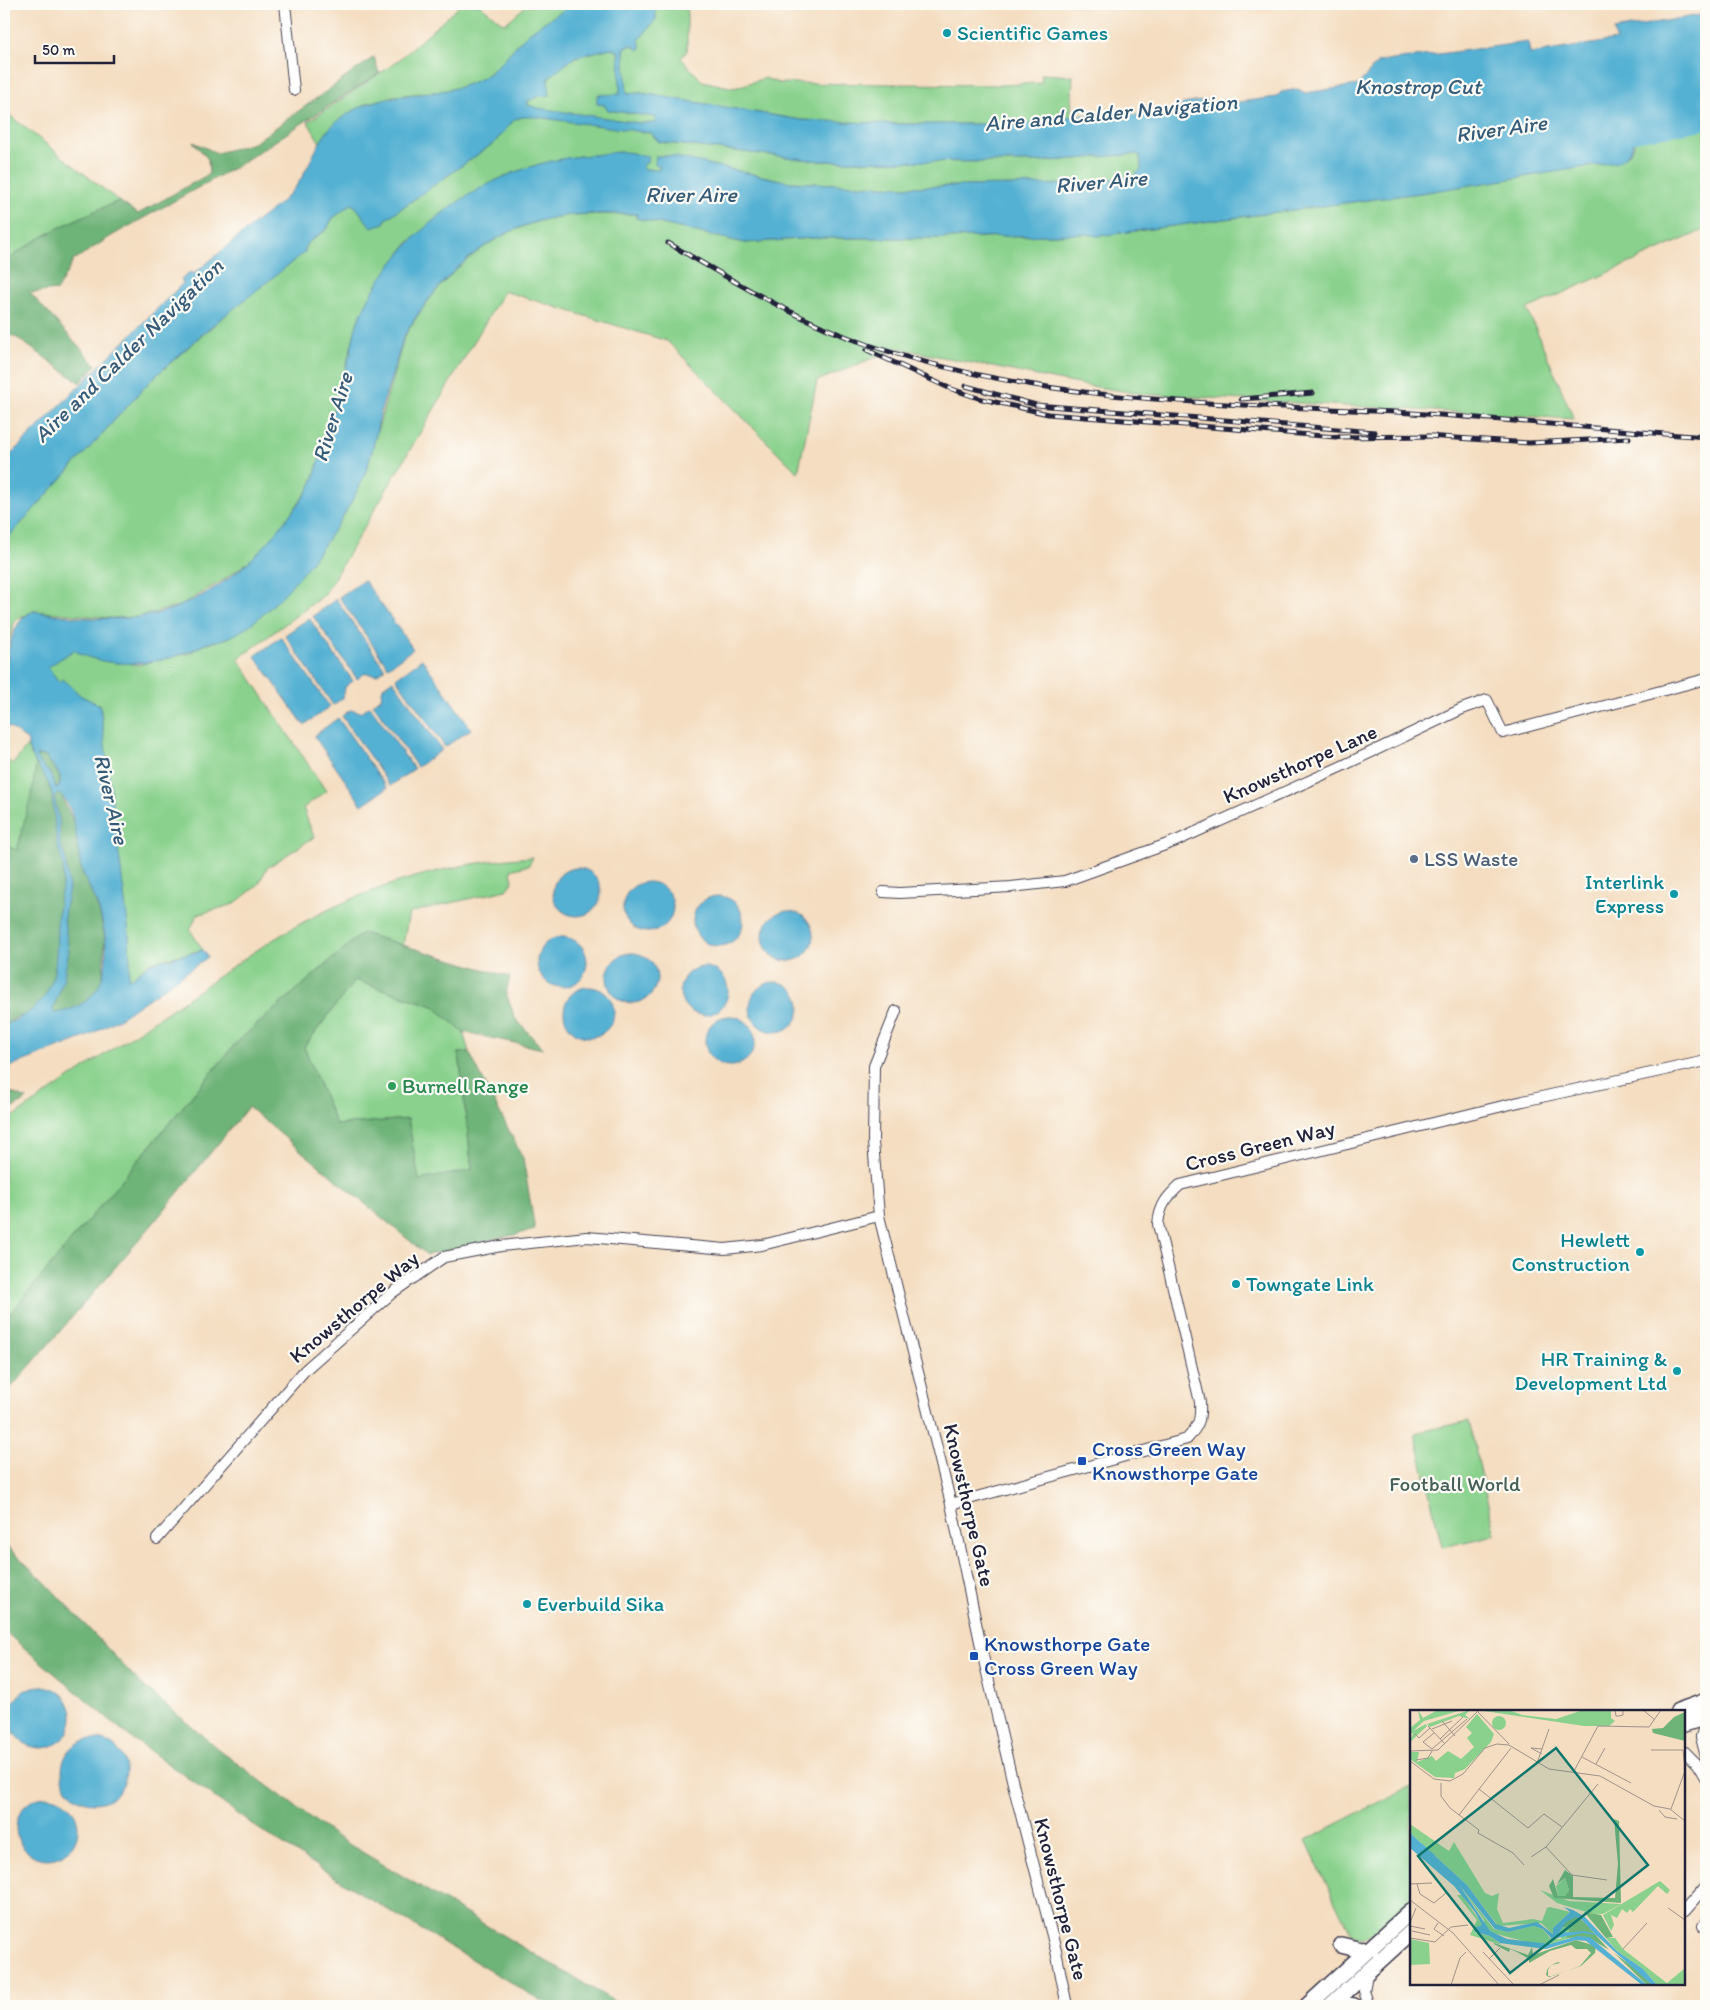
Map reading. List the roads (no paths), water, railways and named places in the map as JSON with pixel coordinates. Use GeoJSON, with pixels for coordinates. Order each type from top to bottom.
{"type":"FeatureCollection","features":[{"type":"Feature","properties":{"kind":"highway"},"geometry":{"type":"LineString","coordinates":[[1681,1710],[1706,1701]]}},
{"type":"Feature","properties":{"kind":"highway"},"geometry":{"type":"LineString","coordinates":[[1685,1724],[1706,1718]]}},
{"type":"Feature","properties":{"kind":"highway"},"geometry":{"type":"LineString","coordinates":[[1307,2006],[1410,1912]]}},
{"type":"Feature","properties":{"kind":"highway"},"geometry":{"type":"LineString","coordinates":[[1332,2004],[1410,1933]]}},
{"type":"Feature","properties":{"kind":"highway"},"geometry":{"type":"LineString","coordinates":[[1341,1945],[1361,1950],[1371,1949]]}},
{"type":"Feature","properties":{"kind":"highway"},"geometry":{"type":"LineString","coordinates":[[1332,2004],[1354,2006]]}},
{"type":"Feature","properties":{"kind":"street"},"geometry":{"type":"LineString","coordinates":[[285,4],[294,90]]}},
{"type":"Feature","properties":{"kind":"street","name":"Knowsthorpe Lane"},"geometry":{"type":"LineString","coordinates":[[883,892],[900,893],[1011,888],[1065,881],[1176,840],[1340,767],[1462,709],[1487,700],[1503,734],[1706,679]]}},
{"type":"Feature","properties":{"kind":"street","name":"Knowsthorpe Gate"},"geometry":{"type":"LineString","coordinates":[[896,1011],[874,1066],[873,1142],[879,1216],[951,1504],[985,1665],[1056,1951],[1067,2006]]}},
{"type":"Feature","properties":{"kind":"street","name":"Cross Green Way"},"geometry":{"type":"LineString","coordinates":[[951,1504],[1187,1439],[1195,1429],[1201,1418],[1200,1402],[1158,1224],[1160,1209],[1168,1196],[1180,1185],[1513,1104],[1706,1061]]}},
{"type":"Feature","properties":{"kind":"street","name":"Knowsthorpe Way"},"geometry":{"type":"LineString","coordinates":[[157,1538],[305,1370],[392,1293],[444,1256],[501,1246],[587,1236],[687,1247],[725,1248],[762,1245],[879,1216]]}},
{"type":"Feature","properties":{"kind":"street"},"geometry":{"type":"LineString","coordinates":[[1706,1718],[1702,1737],[1706,1757]]}},
{"type":"Feature","properties":{"kind":"street"},"geometry":{"type":"LineString","coordinates":[[1685,1752],[1697,1764],[1706,1780]]}},
{"type":"Feature","properties":{"kind":"street"},"geometry":{"type":"LineString","coordinates":[[1685,1911],[1706,1886]]}},
{"type":"Feature","properties":{"kind":"street"},"geometry":{"type":"LineString","coordinates":[[1368,1973],[1364,1991],[1369,2006]]}},
{"type":"Feature","properties":{"kind":"water"},"geometry":{"type":"Polygon","coordinates":[[[574,4],[655,4],[656,19],[639,40],[641,48],[639,50],[632,45],[624,48],[627,94],[641,93],[801,120],[895,124],[1045,124],[1054,120],[1075,116],[1129,113],[1136,115],[1177,111],[1183,104],[1207,100],[1218,105],[1276,97],[1281,92],[1298,89],[1305,93],[1358,85],[1378,62],[1528,42],[1530,54],[1616,40],[1614,30],[1706,14],[1706,118],[1634,132],[1631,150],[1618,162],[1427,192],[1098,236],[1087,234],[942,238],[813,238],[745,243],[636,218],[637,214],[596,214],[572,215],[544,220],[518,228],[494,240],[472,255],[452,273],[434,293],[403,338],[364,476],[341,519],[308,567],[268,609],[249,626],[230,637],[172,657],[138,663],[120,663],[88,657],[74,650],[48,667],[59,682],[63,679],[81,696],[100,705],[129,933],[130,965],[128,978],[132,978],[151,963],[203,950],[208,957],[122,1017],[88,1036],[4,1069],[4,1025],[22,1017],[33,1009],[43,999],[50,985],[55,964],[58,912],[63,884],[63,863],[57,844],[50,788],[30,753],[28,741],[8,726],[4,732],[6,663],[15,630],[23,618],[34,611],[72,617],[99,618],[137,617],[159,613],[201,596],[239,570],[256,555],[297,506],[315,475],[358,321],[375,287],[397,257],[423,229],[453,205],[485,186],[520,170],[556,160],[618,152],[648,156],[647,163],[642,165],[644,169],[658,170],[660,166],[655,164],[656,156],[671,156],[789,182],[903,187],[1076,184],[1134,176],[1141,169],[1140,155],[1136,154],[1038,162],[820,161],[659,142],[651,133],[536,117],[515,119],[494,143],[386,219],[384,223],[371,227],[356,207],[351,204],[332,219],[327,229],[306,244],[305,252],[208,329],[151,380],[4,542],[4,461],[183,283],[181,279],[190,272],[193,274],[288,195],[299,183],[319,144],[332,126],[358,108],[375,102],[442,91],[459,87],[484,77],[529,33],[574,4]],[[611,48],[575,57],[548,78],[550,95],[539,96],[528,101],[528,105],[640,123],[656,123],[655,117],[608,110],[604,105],[597,104],[597,95],[620,94],[619,52],[611,48]],[[37,755],[36,758],[50,774],[56,788],[58,788],[60,779],[55,768],[46,756],[37,755]],[[57,793],[54,797],[59,819],[60,844],[65,857],[69,889],[64,920],[69,951],[63,981],[53,1009],[54,1013],[73,1008],[87,1000],[97,989],[103,976],[106,961],[106,945],[99,910],[82,871],[73,817],[64,798],[57,793]]]}},
{"type":"Feature","properties":{"kind":"water"},"geometry":{"type":"Polygon","coordinates":[[[364,580],[413,649],[388,667],[339,597],[364,580]]]}},
{"type":"Feature","properties":{"kind":"water"},"geometry":{"type":"Polygon","coordinates":[[[336,599],[385,669],[376,675],[365,673],[357,679],[313,616],[336,599]]]}},
{"type":"Feature","properties":{"kind":"water"},"geometry":{"type":"Polygon","coordinates":[[[309,618],[353,681],[345,687],[343,698],[333,705],[285,635],[309,618]]]}},
{"type":"Feature","properties":{"kind":"water"},"geometry":{"type":"Polygon","coordinates":[[[281,637],[330,707],[304,725],[255,656],[281,637]]]}},
{"type":"Feature","properties":{"kind":"water"},"geometry":{"type":"Polygon","coordinates":[[[422,659],[471,729],[445,747],[396,678],[422,659]]]}},
{"type":"Feature","properties":{"kind":"water"},"geometry":{"type":"Polygon","coordinates":[[[393,680],[442,750],[417,767],[373,704],[381,698],[383,687],[393,680]]]}},
{"type":"Feature","properties":{"kind":"water"},"geometry":{"type":"Polygon","coordinates":[[[370,706],[414,769],[390,786],[342,716],[350,710],[361,712],[370,706]]]}},
{"type":"Feature","properties":{"kind":"water"},"geometry":{"type":"Polygon","coordinates":[[[338,718],[387,788],[362,805],[314,736],[338,718]]]}},
{"type":"Feature","properties":{"kind":"water"},"geometry":{"type":"Polygon","coordinates":[[[572,868],[582,868],[591,872],[597,878],[600,883],[600,901],[591,912],[582,916],[572,916],[563,912],[557,906],[553,897],[553,887],[557,878],[563,872],[572,868]]]}},
{"type":"Feature","properties":{"kind":"water"},"geometry":{"type":"Polygon","coordinates":[[[648,882],[657,884],[668,893],[673,907],[671,916],[662,927],[648,932],[639,930],[628,921],[623,907],[625,898],[634,887],[648,882]]]}},
{"type":"Feature","properties":{"kind":"water"},"geometry":{"type":"Polygon","coordinates":[[[718,896],[727,898],[738,907],[743,921],[741,930],[732,941],[718,946],[709,944],[698,935],[693,921],[695,912],[704,901],[718,896]]]}},
{"type":"Feature","properties":{"kind":"water"},"geometry":{"type":"Polygon","coordinates":[[[788,911],[797,913],[808,922],[813,936],[811,945],[802,956],[788,961],[779,959],[768,950],[763,936],[765,927],[774,916],[788,911]]]}},
{"type":"Feature","properties":{"kind":"water"},"geometry":{"type":"Polygon","coordinates":[[[562,937],[571,939],[582,948],[587,962],[585,971],[576,982],[562,987],[553,985],[542,976],[537,962],[539,953],[548,942],[562,937]]]}},
{"type":"Feature","properties":{"kind":"water"},"geometry":{"type":"Polygon","coordinates":[[[632,953],[641,955],[652,964],[657,978],[655,987],[646,998],[632,1003],[623,1001],[612,992],[607,978],[609,969],[618,958],[632,953]]]}},
{"type":"Feature","properties":{"kind":"water"},"geometry":{"type":"Polygon","coordinates":[[[699,967],[709,967],[718,971],[724,977],[727,982],[727,1000],[718,1011],[709,1015],[699,1015],[690,1011],[684,1005],[680,996],[680,986],[684,977],[690,971],[699,967]]]}},
{"type":"Feature","properties":{"kind":"water"},"geometry":{"type":"Polygon","coordinates":[[[775,982],[784,984],[795,993],[800,1007],[798,1016],[789,1027],[775,1032],[766,1030],[755,1021],[750,1007],[752,998],[761,987],[775,982]]]}},
{"type":"Feature","properties":{"kind":"water"},"geometry":{"type":"Polygon","coordinates":[[[589,987],[598,989],[609,998],[614,1012],[612,1021],[603,1032],[589,1037],[580,1035],[569,1026],[564,1012],[566,1003],[575,992],[589,987]]]}},
{"type":"Feature","properties":{"kind":"water"},"geometry":{"type":"Polygon","coordinates":[[[730,1016],[739,1018],[750,1027],[755,1041],[753,1050],[744,1061],[730,1066],[721,1064],[710,1055],[705,1041],[707,1032],[716,1021],[730,1016]]]}},
{"type":"Feature","properties":{"kind":"water"},"geometry":{"type":"Polygon","coordinates":[[[35,1686],[47,1686],[63,1695],[70,1705],[72,1717],[70,1729],[63,1739],[47,1748],[35,1748],[24,1743],[15,1734],[10,1723],[10,1711],[15,1700],[24,1691],[35,1686]]]}},
{"type":"Feature","properties":{"kind":"water"},"geometry":{"type":"Polygon","coordinates":[[[94,1739],[112,1745],[120,1753],[126,1771],[120,1789],[112,1797],[94,1803],[76,1797],[68,1789],[62,1771],[68,1753],[76,1745],[94,1739]]]}},
{"type":"Feature","properties":{"kind":"water"},"geometry":{"type":"Polygon","coordinates":[[[47,1797],[59,1799],[69,1806],[76,1816],[78,1828],[76,1840],[69,1850],[59,1857],[47,1859],[35,1857],[25,1850],[18,1840],[16,1828],[18,1816],[25,1806],[35,1799],[47,1797]]]}},
{"type":"Feature","properties":{"kind":"waterway","name":"River Aire"},"geometry":{"type":"LineString","coordinates":[[1609,137],[1706,120]]}},
{"type":"Feature","properties":{"kind":"railway"},"geometry":{"type":"LineString","coordinates":[[668,243],[766,299],[843,335],[869,345],[933,364],[998,379],[1129,397],[1395,412],[1706,437]]}},
{"type":"Feature","properties":{"kind":"railway"},"geometry":{"type":"LineString","coordinates":[[867,350],[949,388],[978,398],[1048,414],[1336,437],[1435,436]]}},
{"type":"Feature","properties":{"kind":"railway"},"geometry":{"type":"LineString","coordinates":[[966,386],[1036,405],[1375,432]]}},
{"type":"Feature","properties":{"kind":"railway"},"geometry":{"type":"LineString","coordinates":[[1241,399],[1313,393]]}},
{"type":"Feature","properties":{"kind":"railway"},"geometry":{"type":"LineString","coordinates":[[1427,436],[1529,443],[1629,438]]}},
{"type":"Feature","properties":{"kind":"place","name":"Scientific Games"},"geometry":{"type":"Point","coordinates":[947,33]}},
{"type":"Feature","properties":{"kind":"place","name":"LSS Waste"},"geometry":{"type":"Point","coordinates":[1414,859]}},
{"type":"Feature","properties":{"kind":"place","name":"Interlink Express"},"geometry":{"type":"Point","coordinates":[1674,894]}},
{"type":"Feature","properties":{"kind":"place","name":"Burnell Range"},"geometry":{"type":"Point","coordinates":[392,1086]}},
{"type":"Feature","properties":{"kind":"place","name":"Hewlett Construction"},"geometry":{"type":"Point","coordinates":[1640,1252]}},
{"type":"Feature","properties":{"kind":"place","name":"Towngate Link"},"geometry":{"type":"Point","coordinates":[1236,1284]}},
{"type":"Feature","properties":{"kind":"place","name":"HR Training & Development Ltd"},"geometry":{"type":"Point","coordinates":[1677,1371]}},
{"type":"Feature","properties":{"kind":"place","name":"Cross Green Way Knowsthorpe Gate"},"geometry":{"type":"Point","coordinates":[1082,1461]}},
{"type":"Feature","properties":{"kind":"place","name":"Everbuild Sika"},"geometry":{"type":"Point","coordinates":[527,1604]}},
{"type":"Feature","properties":{"kind":"place","name":"Knowsthorpe Gate Cross Green Way"},"geometry":{"type":"Point","coordinates":[974,1656]}},
{"type":"Feature","properties":{"kind":"water label","name":"Knostrop Cut"},"geometry":{"type":"Point","coordinates":[1418,86]}},
{"type":"Feature","properties":{"kind":"water label","name":"Aire and Calder Navigation"},"geometry":{"type":"Point","coordinates":[1111,112]}},
{"type":"Feature","properties":{"kind":"water label","name":"Aire and Calder Navigation"},"geometry":{"type":"Point","coordinates":[128,350]}},
{"type":"Feature","properties":{"kind":"park label","name":"Football World"},"geometry":{"type":"Point","coordinates":[1455,1484]}}]}
